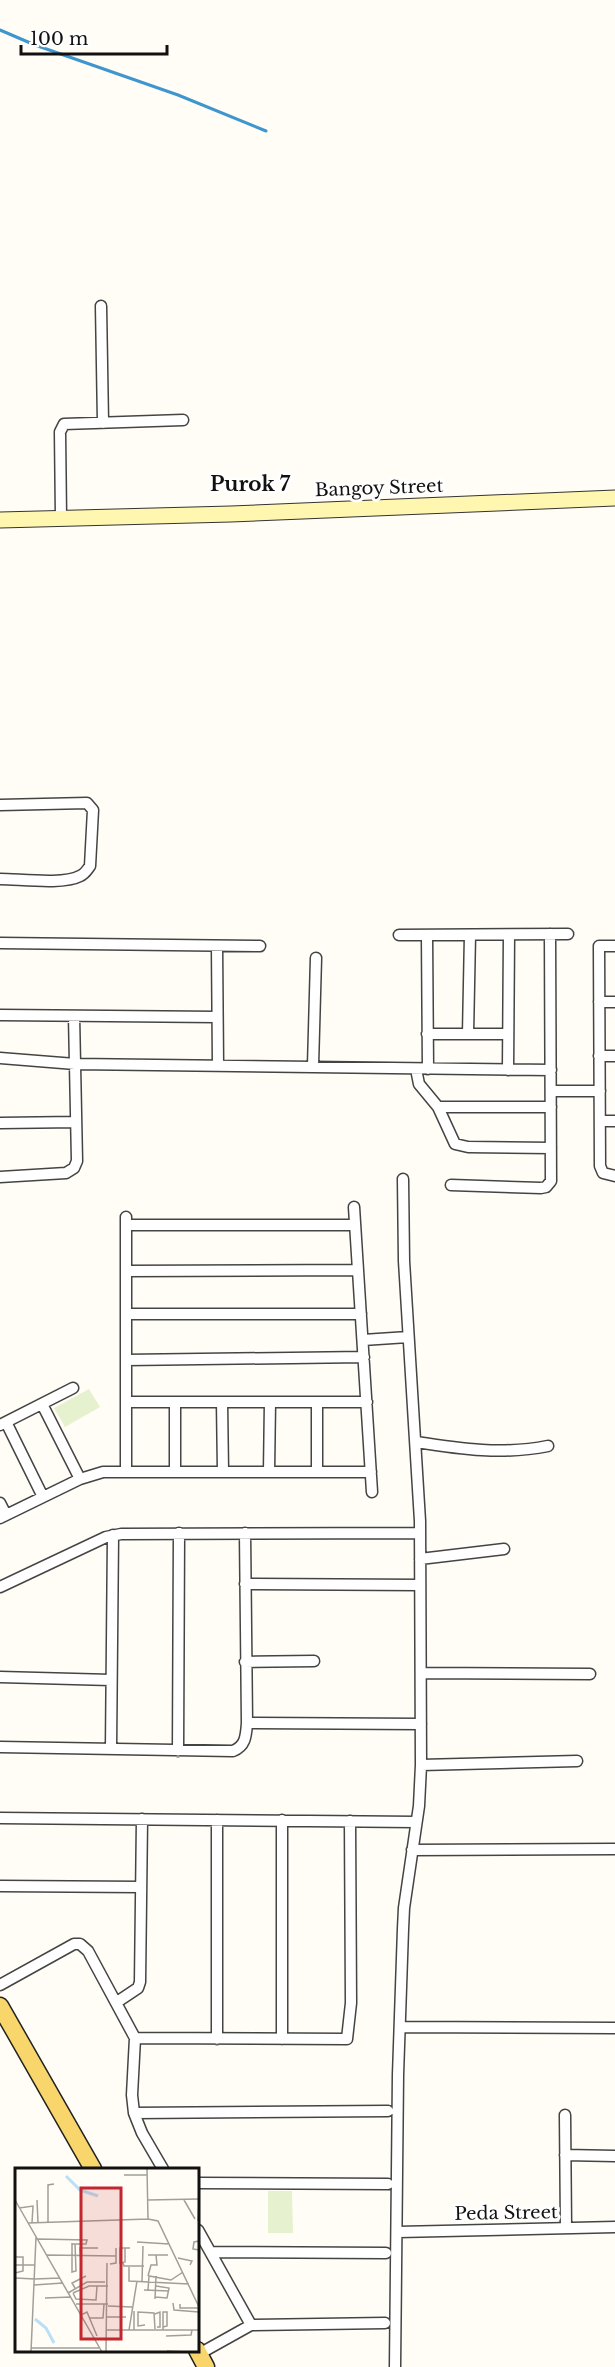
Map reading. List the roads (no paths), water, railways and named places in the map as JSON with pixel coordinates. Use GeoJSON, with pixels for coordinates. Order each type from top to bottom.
{"type":"FeatureCollection","features":[{"type":"Feature","properties":{"kind":"main road","name":"Bangoy Street"},"geometry":{"type":"LineString","coordinates":[[0,520],[615,498]]}},
{"type":"Feature","properties":{"kind":"main road"},"geometry":{"type":"LineString","coordinates":[[0,2006],[92,2168]]}},
{"type":"Feature","properties":{"kind":"street"},"geometry":{"type":"LineString","coordinates":[[101,306],[103,423]]}},
{"type":"Feature","properties":{"kind":"street"},"geometry":{"type":"LineString","coordinates":[[61,518],[61,427],[64,424],[183,420]]}},
{"type":"Feature","properties":{"kind":"street"},"geometry":{"type":"LineString","coordinates":[[0,805],[87,804],[93,810],[90,866],[86,872],[78,877],[61,880],[0,879]]}},
{"type":"Feature","properties":{"kind":"street"},"geometry":{"type":"LineString","coordinates":[[451,1185],[546,1187],[551,1181],[550,934]]}},
{"type":"Feature","properties":{"kind":"street"},"geometry":{"type":"LineString","coordinates":[[399,935],[568,934]]}},
{"type":"Feature","properties":{"kind":"street"},"geometry":{"type":"LineString","coordinates":[[427,935],[428,1069]]}},
{"type":"Feature","properties":{"kind":"street"},"geometry":{"type":"LineString","coordinates":[[468,1034],[470,935]]}},
{"type":"Feature","properties":{"kind":"street"},"geometry":{"type":"LineString","coordinates":[[508,1070],[509,935]]}},
{"type":"Feature","properties":{"kind":"street"},"geometry":{"type":"LineString","coordinates":[[0,943],[261,946]]}},
{"type":"Feature","properties":{"kind":"street"},"geometry":{"type":"LineString","coordinates":[[217,946],[218,1065]]}},
{"type":"Feature","properties":{"kind":"street"},"geometry":{"type":"LineString","coordinates":[[615,946],[599,946],[601,1170],[615,1176]]}},
{"type":"Feature","properties":{"kind":"street"},"geometry":{"type":"LineString","coordinates":[[313,1066],[316,958]]}},
{"type":"Feature","properties":{"kind":"street"},"geometry":{"type":"LineString","coordinates":[[599,1002],[615,1002]]}},
{"type":"Feature","properties":{"kind":"street"},"geometry":{"type":"LineString","coordinates":[[0,1015],[217,1017]]}},
{"type":"Feature","properties":{"kind":"street"},"geometry":{"type":"LineString","coordinates":[[0,1177],[66,1173],[71,1171],[77,1161],[74,1016]]}},
{"type":"Feature","properties":{"kind":"street"},"geometry":{"type":"LineString","coordinates":[[427,1034],[508,1034]]}},
{"type":"Feature","properties":{"kind":"street"},"geometry":{"type":"LineString","coordinates":[[600,1056],[615,1056]]}},
{"type":"Feature","properties":{"kind":"street"},"geometry":{"type":"LineString","coordinates":[[0,1058],[75,1064],[551,1070]]}},
{"type":"Feature","properties":{"kind":"street"},"geometry":{"type":"LineString","coordinates":[[416,1069],[419,1084],[438,1107],[452,1140],[459,1146],[551,1148]]}},
{"type":"Feature","properties":{"kind":"street"},"geometry":{"type":"LineString","coordinates":[[551,1091],[600,1091]]}},
{"type":"Feature","properties":{"kind":"street"},"geometry":{"type":"LineString","coordinates":[[438,1107],[551,1107]]}},
{"type":"Feature","properties":{"kind":"street"},"geometry":{"type":"LineString","coordinates":[[600,1121],[615,1121]]}},
{"type":"Feature","properties":{"kind":"street"},"geometry":{"type":"LineString","coordinates":[[0,1124],[76,1122]]}},
{"type":"Feature","properties":{"kind":"street"},"geometry":{"type":"LineString","coordinates":[[395,2367],[404,1908],[421,1765],[420,1533],[404,1262],[403,1179]]}},
{"type":"Feature","properties":{"kind":"street"},"geometry":{"type":"LineString","coordinates":[[354,1207],[372,1492]]}},
{"type":"Feature","properties":{"kind":"street"},"geometry":{"type":"LineString","coordinates":[[126,1472],[126,1221],[355,1225]]}},
{"type":"Feature","properties":{"kind":"street"},"geometry":{"type":"LineString","coordinates":[[126,1271],[358,1270]]}},
{"type":"Feature","properties":{"kind":"street"},"geometry":{"type":"LineString","coordinates":[[126,1314],[361,1314]]}},
{"type":"Feature","properties":{"kind":"street"},"geometry":{"type":"LineString","coordinates":[[362,1336],[408,1333]]}},
{"type":"Feature","properties":{"kind":"street"},"geometry":{"type":"LineString","coordinates":[[126,1360],[364,1357]]}},
{"type":"Feature","properties":{"kind":"street"},"geometry":{"type":"LineString","coordinates":[[44,1497],[3,1423],[73,1388]]}},
{"type":"Feature","properties":{"kind":"street"},"geometry":{"type":"LineString","coordinates":[[126,1402],[367,1402]]}},
{"type":"Feature","properties":{"kind":"street"},"geometry":{"type":"LineString","coordinates":[[175,1402],[176,1472]]}},
{"type":"Feature","properties":{"kind":"street"},"geometry":{"type":"LineString","coordinates":[[222,1402],[223,1472]]}},
{"type":"Feature","properties":{"kind":"street"},"geometry":{"type":"LineString","coordinates":[[269,1472],[270,1402]]}},
{"type":"Feature","properties":{"kind":"street"},"geometry":{"type":"LineString","coordinates":[[317,1402],[317,1472]]}},
{"type":"Feature","properties":{"kind":"street"},"geometry":{"type":"LineString","coordinates":[[42,1404],[80,1479]]}},
{"type":"Feature","properties":{"kind":"street"},"geometry":{"type":"LineString","coordinates":[[416,1442],[492,1451],[528,1450],[548,1446]]}},
{"type":"Feature","properties":{"kind":"street"},"geometry":{"type":"LineString","coordinates":[[0,1503],[3,1517],[80,1479],[103,1472],[371,1472]]}},
{"type":"Feature","properties":{"kind":"street"},"geometry":{"type":"LineString","coordinates":[[178,1533],[178,1751]]}},
{"type":"Feature","properties":{"kind":"street"},"geometry":{"type":"LineString","coordinates":[[0,1747],[178,1751],[233,1751],[239,1749],[246,1738],[247,1723],[245,1533]]}},
{"type":"Feature","properties":{"kind":"street"},"geometry":{"type":"LineString","coordinates":[[0,1587],[113,1535],[420,1533]]}},
{"type":"Feature","properties":{"kind":"street"},"geometry":{"type":"LineString","coordinates":[[111,1748],[113,1535]]}},
{"type":"Feature","properties":{"kind":"street"},"geometry":{"type":"LineString","coordinates":[[420,1559],[504,1549]]}},
{"type":"Feature","properties":{"kind":"street"},"geometry":{"type":"LineString","coordinates":[[245,1584],[420,1585]]}},
{"type":"Feature","properties":{"kind":"street"},"geometry":{"type":"LineString","coordinates":[[245,1662],[314,1661]]}},
{"type":"Feature","properties":{"kind":"street"},"geometry":{"type":"LineString","coordinates":[[421,1673],[590,1674]]}},
{"type":"Feature","properties":{"kind":"street"},"geometry":{"type":"LineString","coordinates":[[0,1677],[111,1680]]}},
{"type":"Feature","properties":{"kind":"street"},"geometry":{"type":"LineString","coordinates":[[247,1723],[421,1724]]}},
{"type":"Feature","properties":{"kind":"street"},"geometry":{"type":"LineString","coordinates":[[421,1765],[577,1761]]}},
{"type":"Feature","properties":{"kind":"street"},"geometry":{"type":"LineString","coordinates":[[0,1818],[416,1822]]}},
{"type":"Feature","properties":{"kind":"street"},"geometry":{"type":"LineString","coordinates":[[117,2002],[135,1991],[139,1985],[142,1819]]}},
{"type":"Feature","properties":{"kind":"street"},"geometry":{"type":"LineString","coordinates":[[217,1820],[217,2039]]}},
{"type":"Feature","properties":{"kind":"street"},"geometry":{"type":"LineString","coordinates":[[282,1820],[282,2039]]}},
{"type":"Feature","properties":{"kind":"street"},"geometry":{"type":"LineString","coordinates":[[135,2038],[347,2039],[351,2003],[350,1821]]}},
{"type":"Feature","properties":{"kind":"street"},"geometry":{"type":"LineString","coordinates":[[412,1850],[615,1849]]}},
{"type":"Feature","properties":{"kind":"street"},"geometry":{"type":"LineString","coordinates":[[0,1886],[141,1887]]}},
{"type":"Feature","properties":{"kind":"street"},"geometry":{"type":"LineString","coordinates":[[0,1984],[69,1947],[80,1944],[88,1951],[135,2038],[132,2095],[134,2113],[142,2133],[162,2168]]}},
{"type":"Feature","properties":{"kind":"street"},"geometry":{"type":"LineString","coordinates":[[400,2027],[615,2028]]}},
{"type":"Feature","properties":{"kind":"street"},"geometry":{"type":"LineString","coordinates":[[134,2113],[388,2111]]}},
{"type":"Feature","properties":{"kind":"street"},"geometry":{"type":"LineString","coordinates":[[565,2115],[566,2228]]}},
{"type":"Feature","properties":{"kind":"street"},"geometry":{"type":"LineString","coordinates":[[565,2155],[615,2156]]}},
{"type":"Feature","properties":{"kind":"street"},"geometry":{"type":"LineString","coordinates":[[200,2183],[388,2184]]}},
{"type":"Feature","properties":{"kind":"street","name":"Peda Street"},"geometry":{"type":"LineString","coordinates":[[398,2232],[615,2227]]}},
{"type":"Feature","properties":{"kind":"street"},"geometry":{"type":"LineString","coordinates":[[200,2233],[251,2325]]}},
{"type":"Feature","properties":{"kind":"street"},"geometry":{"type":"LineString","coordinates":[[211,2252],[386,2253]]}},
{"type":"Feature","properties":{"kind":"street"},"geometry":{"type":"LineString","coordinates":[[201,2357],[251,2325],[385,2323]]}},
{"type":"Feature","properties":{"kind":"waterway"},"geometry":{"type":"LineString","coordinates":[[0,30],[35,45],[178,95],[266,131]]}},
{"type":"Feature","properties":{"kind":"district","name":"Purok 7"},"geometry":{"type":"Point","coordinates":[250,484]}}]}
